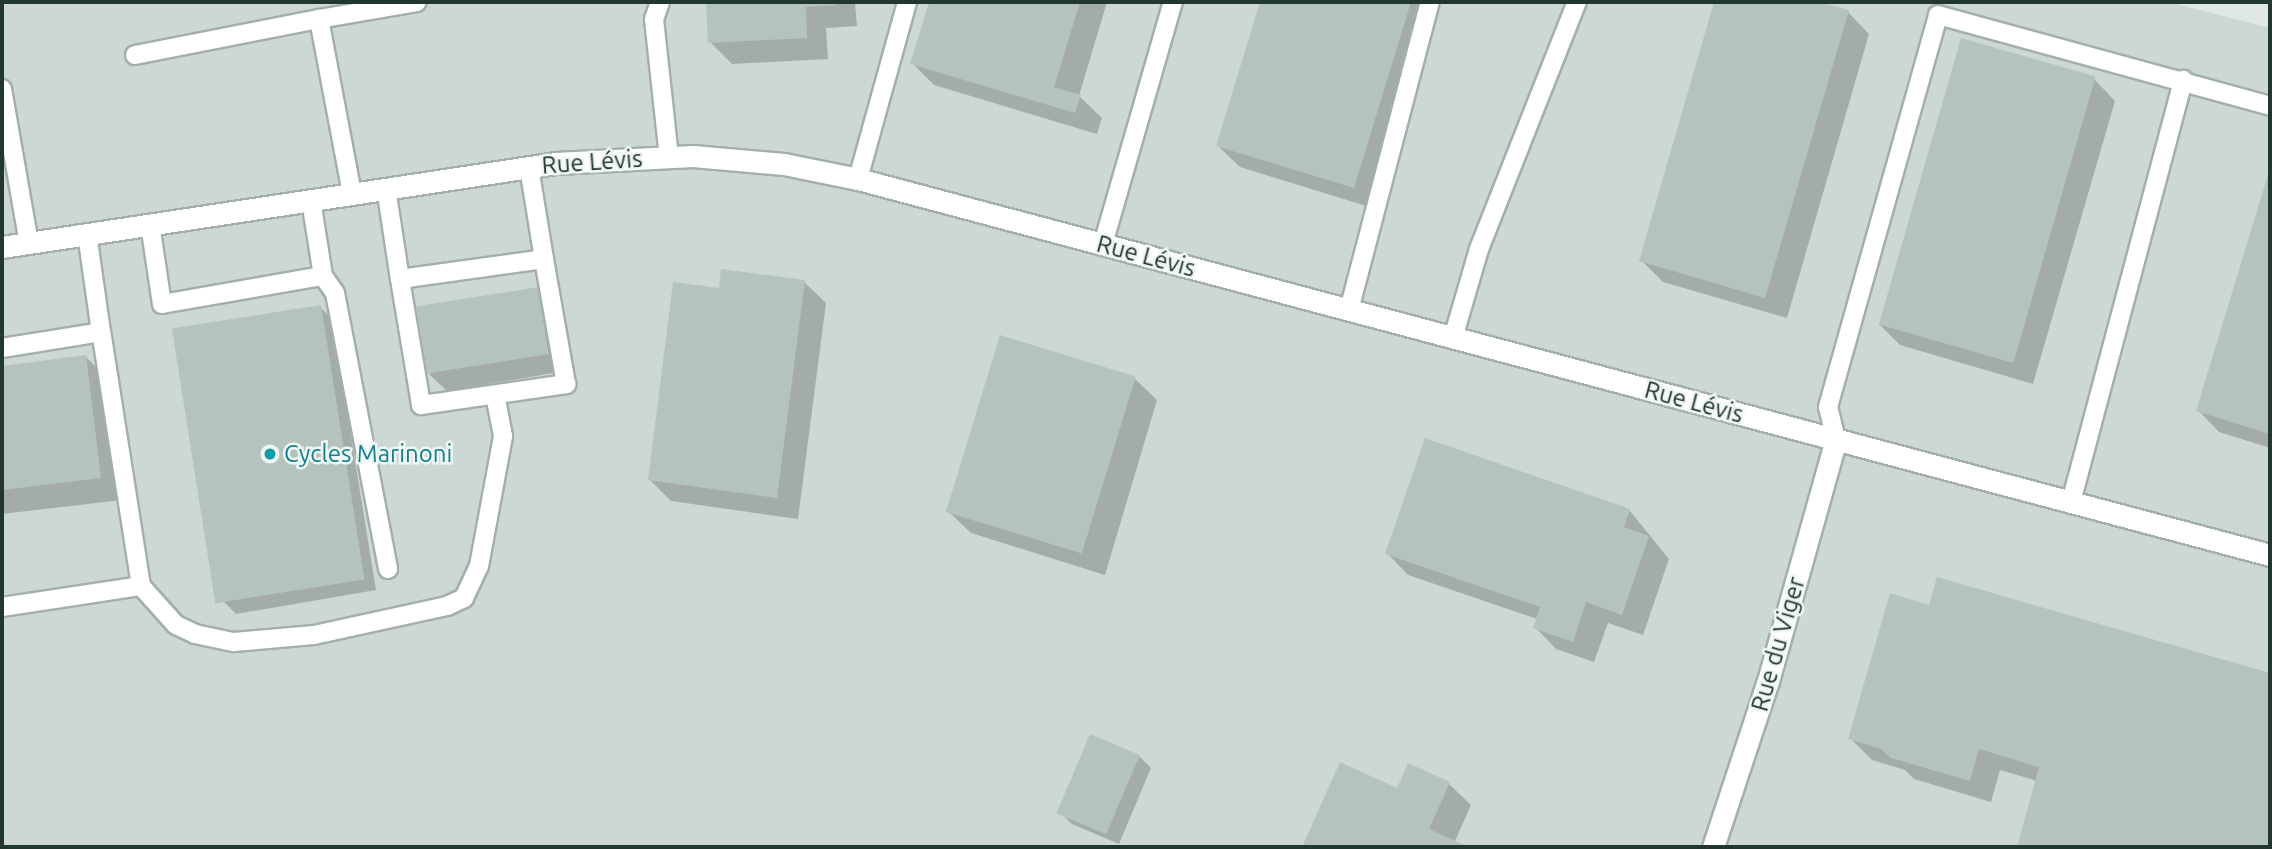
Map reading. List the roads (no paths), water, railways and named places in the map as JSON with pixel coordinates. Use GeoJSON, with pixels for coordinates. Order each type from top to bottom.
{"type":"FeatureCollection","features":[{"type":"Feature","properties":{"kind":"street","name":"Rue Lévis"},"geometry":{"type":"LineString","coordinates":[[2,247],[529,167],[670,157],[784,164],[858,179],[2270,555]]}},
{"type":"Feature","properties":{"kind":"street","name":"Rue du Viger"},"geometry":{"type":"LineString","coordinates":[[1713,847],[1768,681],[1836,439]]}},
{"type":"Feature","properties":{"kind":"lane"},"geometry":{"type":"LineString","coordinates":[[135,55],[417,2]]}},
{"type":"Feature","properties":{"kind":"lane"},"geometry":{"type":"LineString","coordinates":[[660,2],[654,19],[670,157]]}},
{"type":"Feature","properties":{"kind":"lane"},"geometry":{"type":"LineString","coordinates":[[858,179],[907,2]]}},
{"type":"Feature","properties":{"kind":"lane"},"geometry":{"type":"LineString","coordinates":[[1104,244],[1173,2]]}},
{"type":"Feature","properties":{"kind":"lane"},"geometry":{"type":"LineString","coordinates":[[1349,310],[1430,2]]}},
{"type":"Feature","properties":{"kind":"lane"},"geometry":{"type":"LineString","coordinates":[[1453,338],[1479,248],[1577,2]]}},
{"type":"Feature","properties":{"kind":"lane"},"geometry":{"type":"LineString","coordinates":[[1836,439],[1828,407],[1938,15],[2270,106]]}},
{"type":"Feature","properties":{"kind":"lane"},"geometry":{"type":"LineString","coordinates":[[319,19],[352,194]]}},
{"type":"Feature","properties":{"kind":"lane"},"geometry":{"type":"LineString","coordinates":[[2071,502],[2183,80]]}},
{"type":"Feature","properties":{"kind":"lane"},"geometry":{"type":"LineString","coordinates":[[2,89],[29,243]]}},
{"type":"Feature","properties":{"kind":"lane"},"geometry":{"type":"LineString","coordinates":[[386,188],[421,405],[566,384],[529,167]]}},
{"type":"Feature","properties":{"kind":"lane"},"geometry":{"type":"LineString","coordinates":[[311,200],[323,276],[335,293],[388,569]]}},
{"type":"Feature","properties":{"kind":"lane"},"geometry":{"type":"LineString","coordinates":[[150,224],[162,304],[323,276]]}},
{"type":"Feature","properties":{"kind":"lane"},"geometry":{"type":"LineString","coordinates":[[87,234],[141,586],[176,625],[195,634],[234,642],[314,635],[447,606],[464,598],[475,583],[503,436],[495,394]]}},
{"type":"Feature","properties":{"kind":"lane"},"geometry":{"type":"LineString","coordinates":[[400,279],[544,260]]}},
{"type":"Feature","properties":{"kind":"lane"},"geometry":{"type":"LineString","coordinates":[[2,348],[101,332]]}},
{"type":"Feature","properties":{"kind":"lane"},"geometry":{"type":"LineString","coordinates":[[2,607],[141,586]]}},
{"type":"Feature","properties":{"kind":"place","name":"Cycles Marinoni"},"geometry":{"type":"Point","coordinates":[270,454]}}]}
